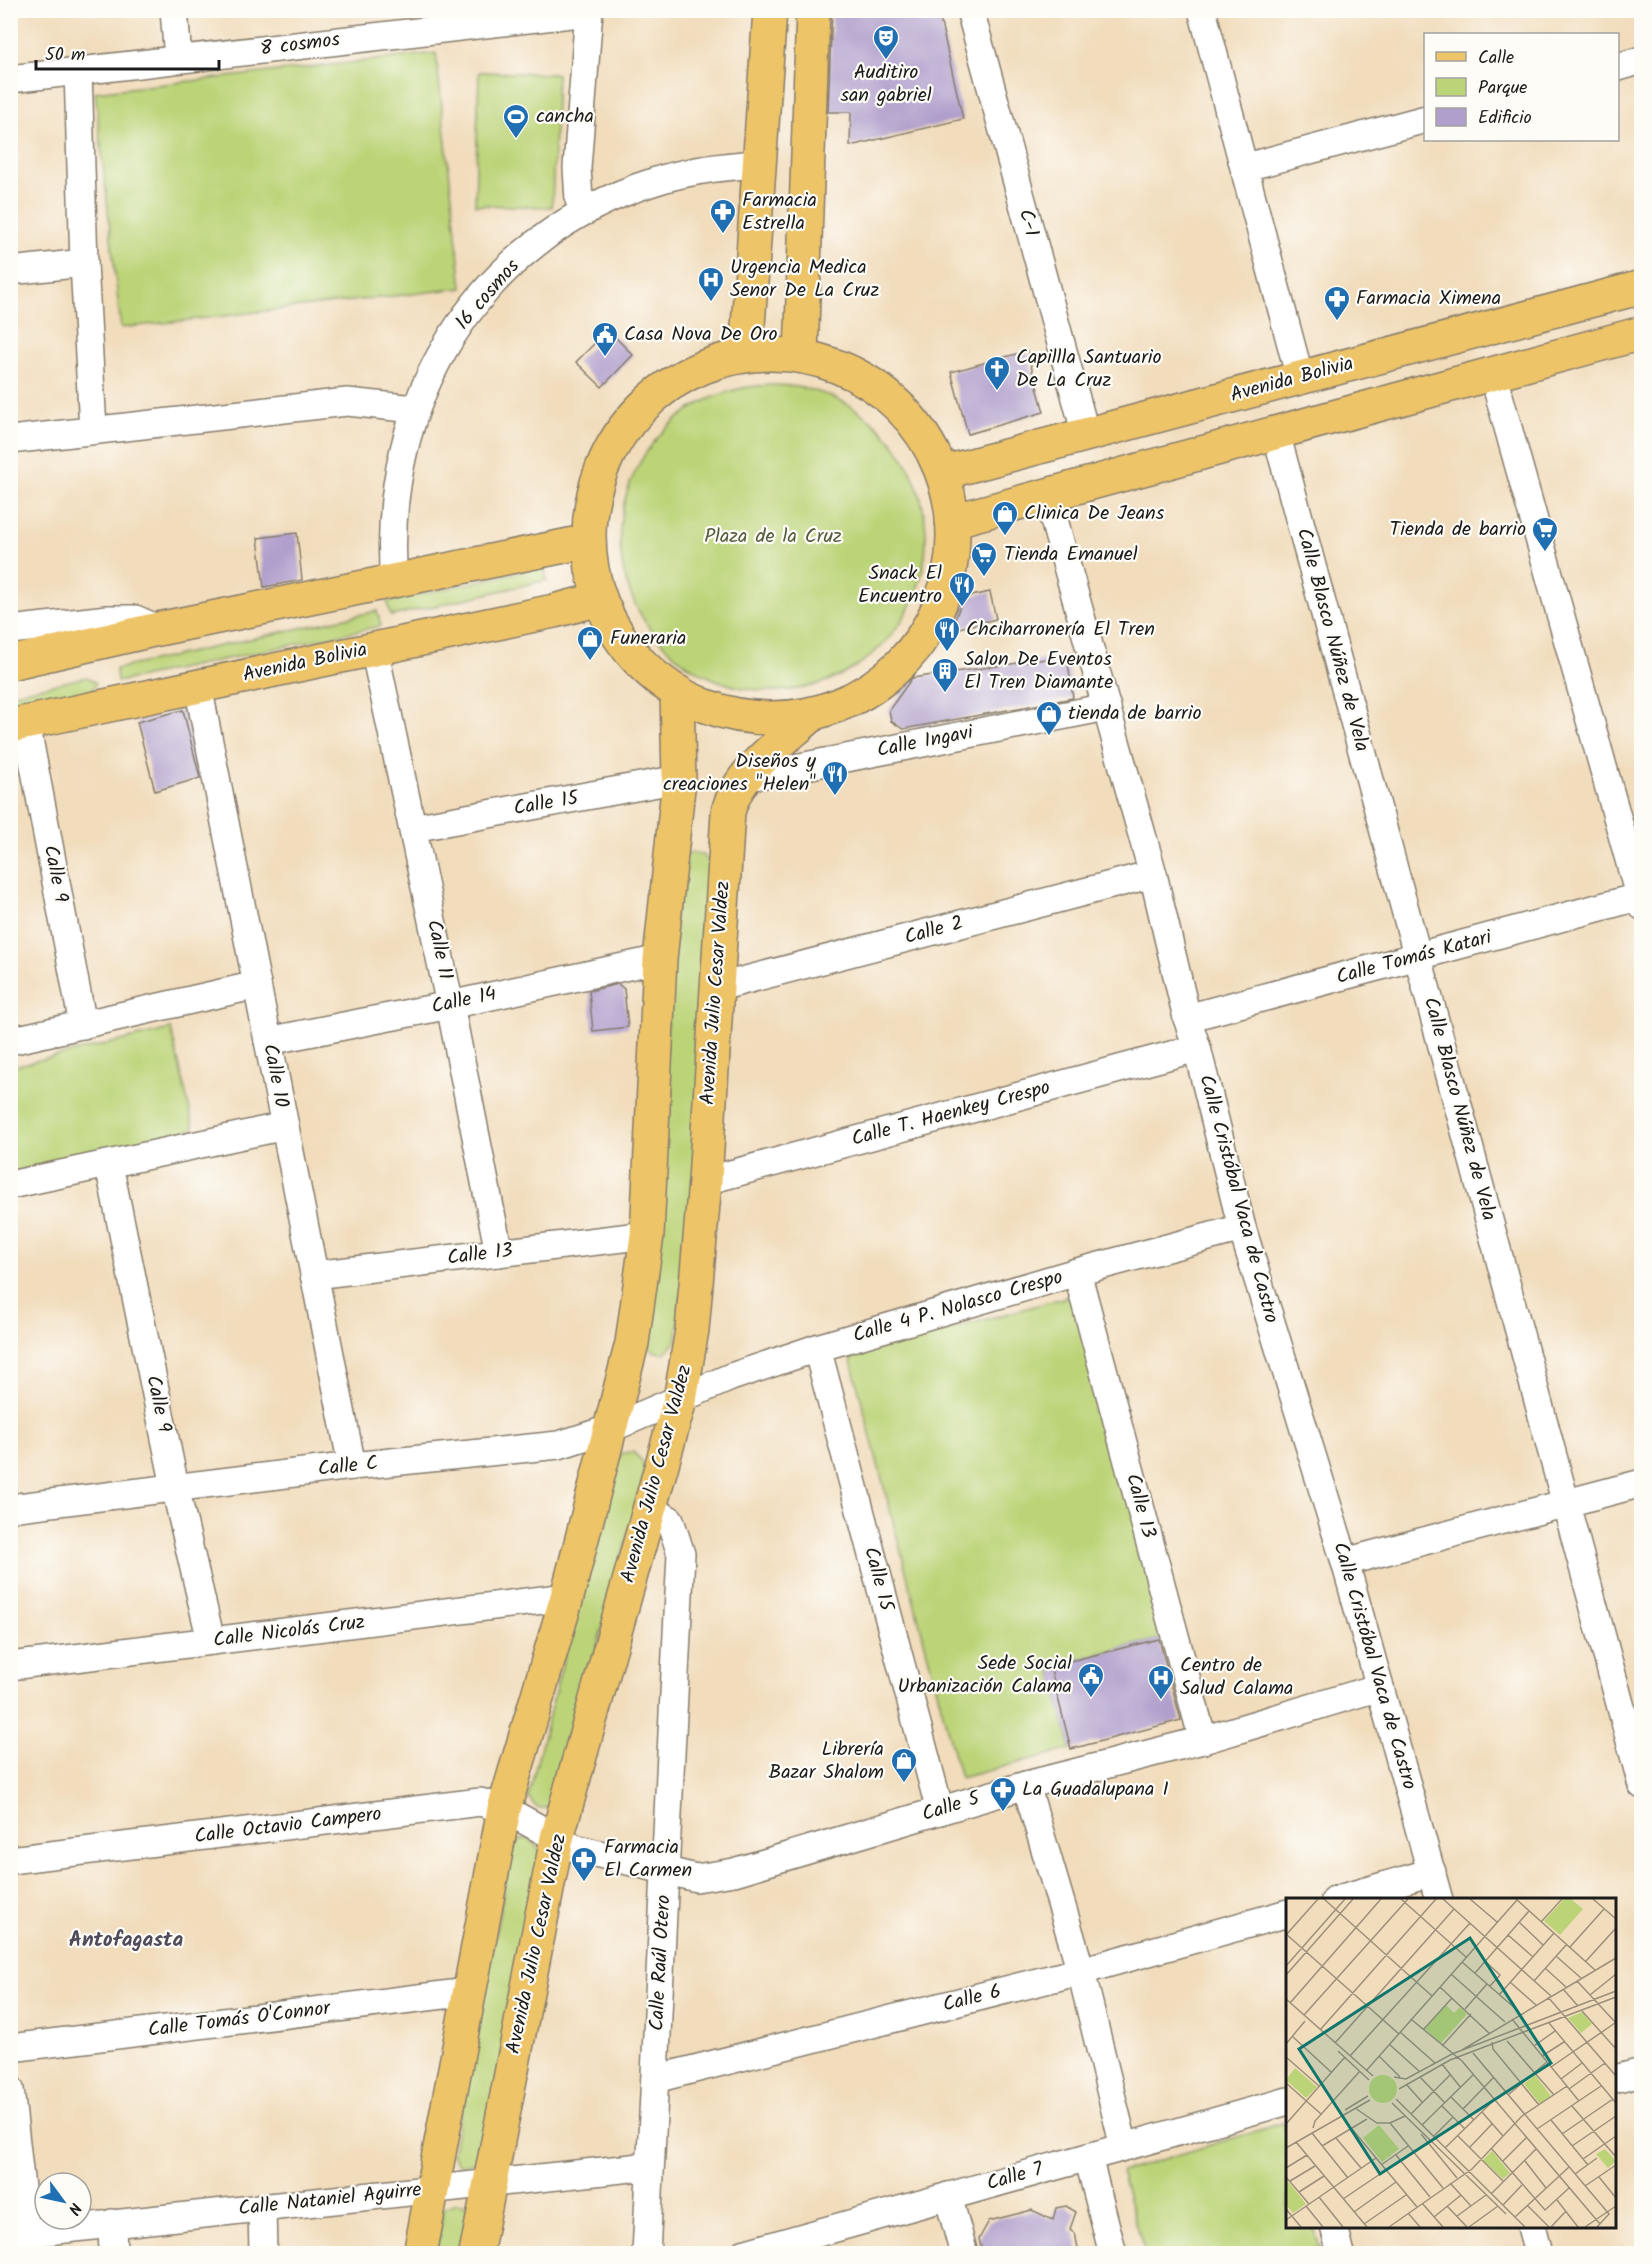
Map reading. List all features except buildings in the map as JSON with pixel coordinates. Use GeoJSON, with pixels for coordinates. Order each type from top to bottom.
{"type":"FeatureCollection","features":[{"type":"Feature","properties":{"kind":"main road"},"geometry":{"type":"LineString","coordinates":[[746,355],[770,10]]}},
{"type":"Feature","properties":{"kind":"main road"},"geometry":{"type":"LineString","coordinates":[[801,356],[813,10]]}},
{"type":"Feature","properties":{"kind":"main road","name":"Avenida Bolivia"},"geometry":{"type":"LineString","coordinates":[[942,473],[1641,287]]}},
{"type":"Feature","properties":{"kind":"main road"},"geometry":{"type":"LineString","coordinates":[[952,521],[1641,333]]}},
{"type":"Feature","properties":{"kind":"main road"},"geometry":{"type":"LineString","coordinates":[[746,355],[801,356],[853,373],[886,394],[916,425],[931,448],[942,473],[952,521],[952,550],[948,578],[926,631],[889,674],[866,691],[814,713],[786,717],[729,714],[702,705],[677,692],[652,674],[630,652],[613,627],[600,599],[589,541],[595,489],[606,460],[621,434],[636,414],[663,390],[688,374],[716,362],[746,355]]}},
{"type":"Feature","properties":{"kind":"main road"},"geometry":{"type":"LineString","coordinates":[[10,663],[158,629],[589,541]]}},
{"type":"Feature","properties":{"kind":"main road","name":"Avenida Bolivia"},"geometry":{"type":"LineString","coordinates":[[18,724],[600,599]]}},
{"type":"Feature","properties":{"kind":"main road"},"geometry":{"type":"LineString","coordinates":[[420,2253],[504,1809],[567,1597],[632,1343],[647,1235],[660,958],[679,779],[677,692]]}},
{"type":"Feature","properties":{"kind":"main road","name":"Avenida Julio Cesar Valdez"},"geometry":{"type":"LineString","coordinates":[[476,2253],[557,1838],[680,1400],[692,1330],[705,1181],[715,988],[728,812],[731,800],[744,778],[814,713]]}},
{"type":"Feature","properties":{"kind":"street"},"geometry":{"type":"LineString","coordinates":[[174,10],[178,59]]}},
{"type":"Feature","properties":{"kind":"street","name":"C-1"},"geometry":{"type":"LineString","coordinates":[[970,10],[1086,435]]}},
{"type":"Feature","properties":{"kind":"street"},"geometry":{"type":"LineString","coordinates":[[1202,10],[1246,167],[1300,378]]}},
{"type":"Feature","properties":{"kind":"street"},"geometry":{"type":"LineString","coordinates":[[586,211],[579,200],[577,168],[589,11]]}},
{"type":"Feature","properties":{"kind":"street","name":"8 cosmos"},"geometry":{"type":"LineString","coordinates":[[10,79],[589,11]]}},
{"type":"Feature","properties":{"kind":"street"},"geometry":{"type":"LineString","coordinates":[[1619,66],[1641,60]]}},
{"type":"Feature","properties":{"kind":"street"},"geometry":{"type":"LineString","coordinates":[[78,71],[84,263],[93,430]]}},
{"type":"Feature","properties":{"kind":"street"},"geometry":{"type":"LineString","coordinates":[[1246,167],[1424,119]]}},
{"type":"Feature","properties":{"kind":"street","name":"16 cosmos"},"geometry":{"type":"LineString","coordinates":[[394,582],[391,544],[393,498],[402,453],[415,409],[449,340],[496,280],[539,242],[586,211],[619,195],[662,179],[724,166],[760,164]]}},
{"type":"Feature","properties":{"kind":"street"},"geometry":{"type":"LineString","coordinates":[[10,271],[84,263]]}},
{"type":"Feature","properties":{"kind":"street"},"geometry":{"type":"LineString","coordinates":[[1492,374],[1641,900]]}},
{"type":"Feature","properties":{"kind":"street"},"geometry":{"type":"LineString","coordinates":[[10,441],[347,402],[415,409]]}},
{"type":"Feature","properties":{"kind":"street","name":"Calle Blasco Núñez de Vela"},"geometry":{"type":"LineString","coordinates":[[1276,433],[1641,1785]]}},
{"type":"Feature","properties":{"kind":"street","name":"Calle Cristóbal Vaca de Castro"},"geometry":{"type":"LineString","coordinates":[[1047,495],[1153,874],[1187,1018],[1197,1048],[1242,1228],[1345,1562],[1439,1898]]}},
{"type":"Feature","properties":{"kind":"street"},"geometry":{"type":"LineString","coordinates":[[10,630],[108,619],[135,619],[158,629]]}},
{"type":"Feature","properties":{"kind":"street","name":"Calle 11"},"geometry":{"type":"LineString","coordinates":[[374,648],[450,1005],[499,1253]]}},
{"type":"Feature","properties":{"kind":"street","name":"Calle 10"},"geometry":{"type":"LineString","coordinates":[[198,686],[352,1466]]}},
{"type":"Feature","properties":{"kind":"street","name":"Calle Ingavi"},"geometry":{"type":"LineString","coordinates":[[744,778],[1107,707]]}},
{"type":"Feature","properties":{"kind":"street","name":"Calle 9"},"geometry":{"type":"LineString","coordinates":[[18,724],[83,1025]]}},
{"type":"Feature","properties":{"kind":"street","name":"Calle 15"},"geometry":{"type":"LineString","coordinates":[[413,828],[679,779]]}},
{"type":"Feature","properties":{"kind":"street","name":"Calle 2"},"geometry":{"type":"LineString","coordinates":[[715,988],[1153,874]]}},
{"type":"Feature","properties":{"kind":"street","name":"Calle Tomás Katari"},"geometry":{"type":"LineString","coordinates":[[1187,1018],[1641,900]]}},
{"type":"Feature","properties":{"kind":"street","name":"Calle 14"},"geometry":{"type":"LineString","coordinates":[[268,1041],[450,1005],[660,958]]}},
{"type":"Feature","properties":{"kind":"street"},"geometry":{"type":"LineString","coordinates":[[10,1041],[258,986]]}},
{"type":"Feature","properties":{"kind":"street","name":"Calle T. Haenkey Crespo"},"geometry":{"type":"LineString","coordinates":[[705,1181],[1197,1048]]}},
{"type":"Feature","properties":{"kind":"street"},"geometry":{"type":"LineString","coordinates":[[10,1185],[285,1126]]}},
{"type":"Feature","properties":{"kind":"street","name":"Calle 9"},"geometry":{"type":"LineString","coordinates":[[109,1165],[175,1487],[211,1641]]}},
{"type":"Feature","properties":{"kind":"street","name":"Calle 4 P. Nolasco Crespo"},"geometry":{"type":"LineString","coordinates":[[680,1400],[730,1377],[817,1348],[1077,1272],[1242,1228]]}},
{"type":"Feature","properties":{"kind":"street","name":"Calle 13"},"geometry":{"type":"LineString","coordinates":[[314,1275],[647,1235]]}},
{"type":"Feature","properties":{"kind":"street","name":"Calle 13"},"geometry":{"type":"LineString","coordinates":[[1077,1272],[1203,1740]]}},
{"type":"Feature","properties":{"kind":"street","name":"Calle 15"},"geometry":{"type":"LineString","coordinates":[[817,1348],[940,1810]]}},
{"type":"Feature","properties":{"kind":"street","name":"Calle C"},"geometry":{"type":"LineString","coordinates":[[10,1508],[352,1466],[560,1445],[609,1429],[680,1400]]}},
{"type":"Feature","properties":{"kind":"street"},"geometry":{"type":"LineString","coordinates":[[1345,1562],[1641,1483]]}},
{"type":"Feature","properties":{"kind":"street","name":"Calle Raúl Otero"},"geometry":{"type":"LineString","coordinates":[[646,2253],[681,1554],[670,1520],[650,1508]]}},
{"type":"Feature","properties":{"kind":"street","name":"Calle Nicolás Cruz"},"geometry":{"type":"LineString","coordinates":[[10,1666],[567,1597]]}},
{"type":"Feature","properties":{"kind":"street","name":"Calle 5"},"geometry":{"type":"LineString","coordinates":[[557,1838],[575,1848],[696,1878],[734,1872],[1026,1785],[1203,1740],[1380,1687]]}},
{"type":"Feature","properties":{"kind":"street"},"geometry":{"type":"LineString","coordinates":[[1026,1785],[1081,1971],[1124,2147]]}},
{"type":"Feature","properties":{"kind":"street","name":"Calle Octavio Campero"},"geometry":{"type":"LineString","coordinates":[[10,1860],[480,1802],[504,1809],[557,1838]]}},
{"type":"Feature","properties":{"kind":"street"},"geometry":{"type":"LineString","coordinates":[[1339,1898],[1432,1872]]}},
{"type":"Feature","properties":{"kind":"street","name":"Calle 6"},"geometry":{"type":"LineString","coordinates":[[655,2079],[1081,1971],[1286,1913]]}},
{"type":"Feature","properties":{"kind":"street","name":"Calle Tomás O'Connor"},"geometry":{"type":"LineString","coordinates":[[10,2048],[468,1992]]}},
{"type":"Feature","properties":{"kind":"street"},"geometry":{"type":"LineString","coordinates":[[1616,2078],[1641,2072]]}},
{"type":"Feature","properties":{"kind":"street"},"geometry":{"type":"LineString","coordinates":[[10,2089],[18,2234]]}},
{"type":"Feature","properties":{"kind":"street","name":"Calle 7"},"geometry":{"type":"LineString","coordinates":[[743,2253],[1286,2101]]}},
{"type":"Feature","properties":{"kind":"street"},"geometry":{"type":"LineString","coordinates":[[1088,2157],[1113,2253]]}},
{"type":"Feature","properties":{"kind":"street","name":"Calle Nataniel Aguirre"},"geometry":{"type":"LineString","coordinates":[[18,2234],[650,2166]]}},
{"type":"Feature","properties":{"kind":"street"},"geometry":{"type":"LineString","coordinates":[[948,2196],[964,2253]]}},
{"type":"Feature","properties":{"kind":"street"},"geometry":{"type":"LineString","coordinates":[[261,2208],[263,2253]]}},
{"type":"Feature","properties":{"kind":"street"},"geometry":{"type":"LineString","coordinates":[[112,2223],[112,2253]]}},
{"type":"Feature","properties":{"kind":"street"},"geometry":{"type":"LineString","coordinates":[[1335,2228],[1341,2253]]}},
{"type":"Feature","properties":{"kind":"street"},"geometry":{"type":"LineString","coordinates":[[1532,2228],[1538,2253]]}},
{"type":"Feature","properties":{"kind":"green space"},"geometry":{"type":"Polygon","coordinates":[[[436,53],[462,288],[121,328],[95,92],[436,53]]]}},
{"type":"Feature","properties":{"kind":"green space","name":"cancha"},"geometry":{"type":"Polygon","coordinates":[[[479,72],[557,74],[552,207],[475,205],[479,72]]]}},
{"type":"Feature","properties":{"kind":"green space","name":"Plaza de la Cruz"},"geometry":{"type":"Polygon","coordinates":[[[773,385],[803,388],[832,397],[858,411],[881,430],[900,453],[914,479],[923,508],[926,538],[923,568],[914,597],[900,623],[881,646],[858,665],[832,679],[803,688],[773,691],[743,688],[714,679],[688,665],[665,646],[646,623],[632,597],[623,568],[620,538],[623,508],[632,479],[646,453],[665,430],[688,411],[714,397],[743,388],[773,385]]]}},
{"type":"Feature","properties":{"kind":"green space"},"geometry":{"type":"Polygon","coordinates":[[[544,566],[547,580],[391,616],[387,602],[544,566]]]}},
{"type":"Feature","properties":{"kind":"green space"},"geometry":{"type":"Polygon","coordinates":[[[377,611],[381,626],[117,682],[116,669],[377,611]]]}},
{"type":"Feature","properties":{"kind":"green space"},"geometry":{"type":"Polygon","coordinates":[[[87,677],[96,683],[91,692],[11,710],[10,694],[87,677]]]}},
{"type":"Feature","properties":{"kind":"green space"},"geometry":{"type":"Polygon","coordinates":[[[691,852],[702,855],[710,863],[697,1168],[676,1342],[664,1353],[652,1351],[646,1342],[675,907],[682,859],[691,852]]]}},
{"type":"Feature","properties":{"kind":"green space"},"geometry":{"type":"Polygon","coordinates":[[[171,1029],[194,1129],[11,1173],[10,1067],[171,1029]]]}},
{"type":"Feature","properties":{"kind":"green space"},"geometry":{"type":"Polygon","coordinates":[[[1078,1294],[1167,1637],[1050,1666],[1071,1749],[960,1778],[850,1357],[1078,1294]]]}},
{"type":"Feature","properties":{"kind":"green space"},"geometry":{"type":"Polygon","coordinates":[[[633,1452],[642,1461],[645,1472],[554,1803],[546,1808],[537,1808],[528,1797],[613,1467],[622,1453],[633,1452]]]}},
{"type":"Feature","properties":{"kind":"green space"},"geometry":{"type":"Polygon","coordinates":[[[529,1838],[542,1853],[481,2161],[460,2165],[452,2155],[512,1848],[520,1840],[529,1838]]]}},
{"type":"Feature","properties":{"kind":"green space"},"geometry":{"type":"Polygon","coordinates":[[[1283,2123],[1286,2132],[1286,2228],[1314,2228],[1320,2248],[1301,2254],[1145,2253],[1121,2172],[1283,2123]]]}},
{"type":"Feature","properties":{"kind":"green space"},"geometry":{"type":"Polygon","coordinates":[[[455,2203],[465,2205],[472,2214],[465,2253],[435,2254],[444,2208],[455,2203]]]}},
{"type":"Feature","properties":{"kind":"place","name":"Auditiro san gabriel"},"geometry":{"type":"Point","coordinates":[886,61]}},
{"type":"Feature","properties":{"kind":"place","name":"cancha"},"geometry":{"type":"Point","coordinates":[516,140]}},
{"type":"Feature","properties":{"kind":"place","name":"Farmacia Estrella"},"geometry":{"type":"Point","coordinates":[723,235]}},
{"type":"Feature","properties":{"kind":"place","name":"Urgencia Medica Senor De La Cruz"},"geometry":{"type":"Point","coordinates":[711,303]}},
{"type":"Feature","properties":{"kind":"place","name":"Farmacia Ximena"},"geometry":{"type":"Point","coordinates":[1337,322]}},
{"type":"Feature","properties":{"kind":"place","name":"Casa Nova De Oro"},"geometry":{"type":"Point","coordinates":[605,358]}},
{"type":"Feature","properties":{"kind":"place","name":"Capillla Santuario De La Cruz"},"geometry":{"type":"Point","coordinates":[997,392]}},
{"type":"Feature","properties":{"kind":"place","name":"Clinica De Jeans"},"geometry":{"type":"Point","coordinates":[1005,537]}},
{"type":"Feature","properties":{"kind":"place","name":"Tienda de barrio"},"geometry":{"type":"Point","coordinates":[1545,553]}},
{"type":"Feature","properties":{"kind":"place","name":"Tienda Emanuel"},"geometry":{"type":"Point","coordinates":[984,578]}},
{"type":"Feature","properties":{"kind":"place","name":"Snack El Encuentro"},"geometry":{"type":"Point","coordinates":[962,608]}},
{"type":"Feature","properties":{"kind":"place","name":"Chciharronería El Tren"},"geometry":{"type":"Point","coordinates":[947,653]}},
{"type":"Feature","properties":{"kind":"place","name":"Funeraria"},"geometry":{"type":"Point","coordinates":[590,662]}},
{"type":"Feature","properties":{"kind":"place","name":"Salon De Eventos El Tren Diamante"},"geometry":{"type":"Point","coordinates":[945,694]}},
{"type":"Feature","properties":{"kind":"place","name":"tienda de barrio"},"geometry":{"type":"Point","coordinates":[1049,737]}},
{"type":"Feature","properties":{"kind":"place","name":"Diseños y creaciones \"Helen\""},"geometry":{"type":"Point","coordinates":[835,797]}},
{"type":"Feature","properties":{"kind":"place","name":"Sede Social Urbanización Calama"},"geometry":{"type":"Point","coordinates":[1091,1699]}},
{"type":"Feature","properties":{"kind":"place","name":"Centro de Salud Calama"},"geometry":{"type":"Point","coordinates":[1161,1701]}},
{"type":"Feature","properties":{"kind":"place","name":"Librería Bazar Shalom"},"geometry":{"type":"Point","coordinates":[904,1784]}},
{"type":"Feature","properties":{"kind":"place","name":"La Guadalupana I"},"geometry":{"type":"Point","coordinates":[1003,1813]}},
{"type":"Feature","properties":{"kind":"place","name":"Farmacia El Carmen"},"geometry":{"type":"Point","coordinates":[584,1883]}},
{"type":"Feature","properties":{"kind":"district","name":"Antofagasta"},"geometry":{"type":"Point","coordinates":[126,1940]}}]}
